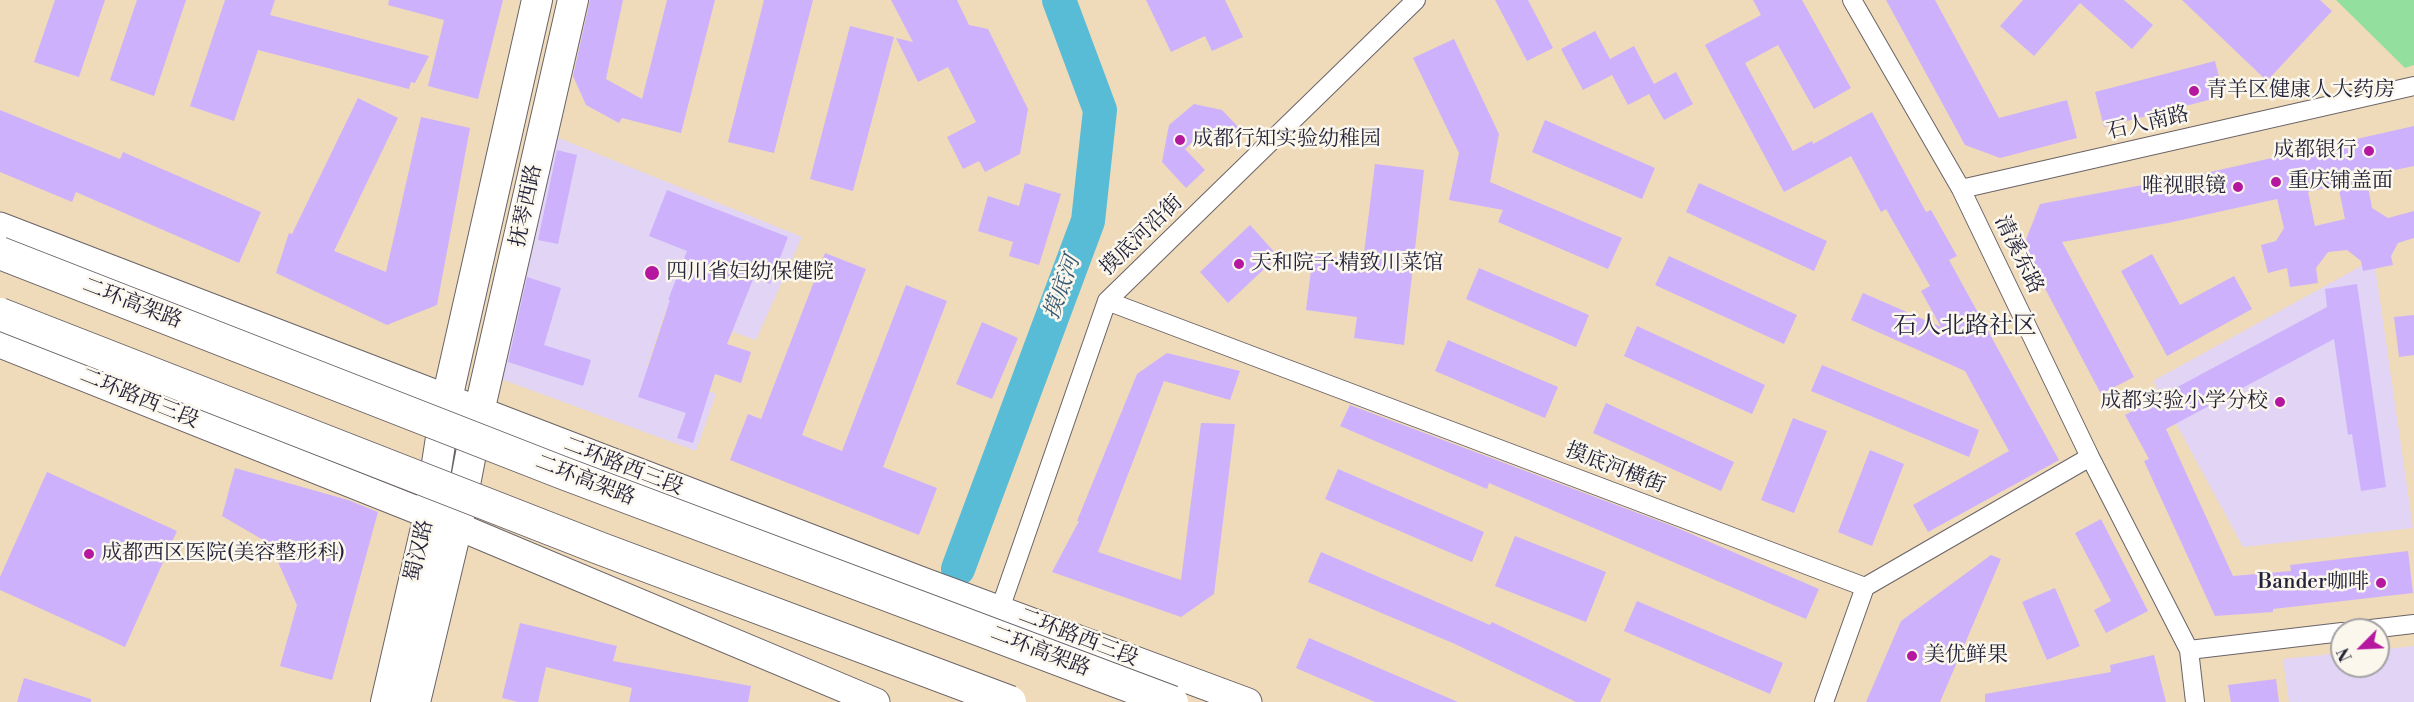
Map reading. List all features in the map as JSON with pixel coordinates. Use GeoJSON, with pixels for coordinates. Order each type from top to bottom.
{"type":"FeatureCollection","features":[{"type":"Feature","properties":{"kind":"highway","name":"二环高架路"},"geometry":{"type":"LineString","coordinates":[[0,253],[562,473],[1172,702]]}},
{"type":"Feature","properties":{"kind":"highway"},"geometry":{"type":"LineString","coordinates":[[0,314],[598,548],[1010,702]]}},
{"type":"Feature","properties":{"kind":"main road","name":"抚琴西路"},"geometry":{"type":"LineString","coordinates":[[447,399],[537,0]]}},
{"type":"Feature","properties":{"kind":"main road","name":"抚琴西路"},"geometry":{"type":"LineString","coordinates":[[479,412],[573,0]]}},
{"type":"Feature","properties":{"kind":"main road","name":"二环路西三段"},"geometry":{"type":"LineString","coordinates":[[0,226],[479,412],[1248,702]]}},
{"type":"Feature","properties":{"kind":"main road","name":"二环路西三段"},"geometry":{"type":"LineString","coordinates":[[0,344],[457,526],[876,702]]}},
{"type":"Feature","properties":{"kind":"main road","name":"蜀汉路"},"geometry":{"type":"LineString","coordinates":[[386,702],[429,515],[447,399]]}},
{"type":"Feature","properties":{"kind":"main road","name":"蜀汉路"},"geometry":{"type":"LineString","coordinates":[[415,702],[457,526],[479,412]]}},
{"type":"Feature","properties":{"kind":"street","name":"摸底河沿街"},"geometry":{"type":"LineString","coordinates":[[1000,609],[1107,301],[1416,0]]}},
{"type":"Feature","properties":{"kind":"street","name":"清溪东路"},"geometry":{"type":"LineString","coordinates":[[1852,0],[1961,189],[2090,458],[2189,650],[2195,702]]}},
{"type":"Feature","properties":{"kind":"street","name":"石人南路"},"geometry":{"type":"LineString","coordinates":[[1961,189],[2414,86]]}},
{"type":"Feature","properties":{"kind":"street","name":"摸底河横街"},"geometry":{"type":"LineString","coordinates":[[1107,301],[1865,587]]}},
{"type":"Feature","properties":{"kind":"street"},"geometry":{"type":"LineString","coordinates":[[1824,702],[1865,587],[2090,458]]}},
{"type":"Feature","properties":{"kind":"street"},"geometry":{"type":"LineString","coordinates":[[2390,627],[2414,624]]}},
{"type":"Feature","properties":{"kind":"street"},"geometry":{"type":"LineString","coordinates":[[2189,650],[2330,633]]}},
{"type":"Feature","properties":{"kind":"shaded area","name":"四川省妇幼保健院"},"geometry":{"type":"Polygon","coordinates":[[[554,136],[802,237],[756,340],[666,309],[647,367],[716,394],[696,451],[493,376],[554,136]]]}},
{"type":"Feature","properties":{"kind":"shaded area","name":"成都实验小学分校"},"geometry":{"type":"Polygon","coordinates":[[[2374,259],[2413,528],[2243,547],[2153,381],[2374,259]]]}},
{"type":"Feature","properties":{"kind":"shaded area"},"geometry":{"type":"Polygon","coordinates":[[[2414,646],[2414,702],[2289,702],[2283,659],[2330,654],[2330,678],[2390,678],[2390,649],[2414,646]]]}},
{"type":"Feature","properties":{"kind":"green space"},"geometry":{"type":"Polygon","coordinates":[[[2336,0],[2414,0],[2414,65],[2405,68],[2336,0]]]}},
{"type":"Feature","properties":{"kind":"building"},"geometry":{"type":"Polygon","coordinates":[[[55,0],[105,0],[79,77],[34,62],[55,0]]]}},
{"type":"Feature","properties":{"kind":"building"},"geometry":{"type":"Polygon","coordinates":[[[137,0],[186,0],[154,96],[110,80],[137,0]]]}},
{"type":"Feature","properties":{"kind":"building"},"geometry":{"type":"Polygon","coordinates":[[[225,0],[275,0],[270,15],[429,56],[415,83],[411,82],[409,89],[258,50],[234,121],[190,106],[225,0]]]}},
{"type":"Feature","properties":{"kind":"building"},"geometry":{"type":"Polygon","coordinates":[[[389,0],[503,0],[478,99],[428,86],[444,20],[388,5],[389,0]]]}},
{"type":"Feature","properties":{"kind":"building"},"geometry":{"type":"Polygon","coordinates":[[[590,0],[623,0],[606,79],[642,99],[667,0],[715,0],[681,133],[622,118],[619,123],[586,105],[573,76],[590,0]]]}},
{"type":"Feature","properties":{"kind":"building"},"geometry":{"type":"Polygon","coordinates":[[[764,0],[813,0],[774,153],[728,142],[764,0]]]}},
{"type":"Feature","properties":{"kind":"building"},"geometry":{"type":"Polygon","coordinates":[[[891,0],[957,0],[969,25],[988,29],[1028,109],[1020,154],[985,172],[979,161],[963,169],[947,137],[976,122],[948,67],[918,82],[896,38],[913,42],[891,0]]]}},
{"type":"Feature","properties":{"kind":"building"},"geometry":{"type":"Polygon","coordinates":[[[1146,0],[1225,0],[1243,37],[1212,51],[1205,36],[1171,52],[1146,0]]]}},
{"type":"Feature","properties":{"kind":"building"},"geometry":{"type":"Polygon","coordinates":[[[1495,0],[1528,0],[1553,48],[1527,61],[1495,0]]]}},
{"type":"Feature","properties":{"kind":"building"},"geometry":{"type":"Polygon","coordinates":[[[1753,0],[1802,0],[1851,88],[1814,109],[1778,45],[1745,63],[1793,151],[1812,141],[1813,144],[1872,112],[1926,212],[1931,210],[1957,256],[1949,260],[2059,460],[1928,532],[1913,505],[2009,451],[1965,371],[1851,320],[1863,293],[1941,327],[1921,291],[1930,286],[1886,209],[1881,212],[1851,156],[1784,192],[1705,45],[1761,15],[1753,0]]]}},
{"type":"Feature","properties":{"kind":"building"},"geometry":{"type":"Polygon","coordinates":[[[1886,0],[1935,0],[1999,118],[2067,100],[2077,138],[2000,158],[1965,145],[1886,0]]]}},
{"type":"Feature","properties":{"kind":"building"},"geometry":{"type":"Polygon","coordinates":[[[2023,0],[2124,0],[2153,25],[2132,49],[2080,3],[2034,56],[2000,26],[2023,0]]]}},
{"type":"Feature","properties":{"kind":"building"},"geometry":{"type":"Polygon","coordinates":[[[2182,0],[2320,0],[2332,11],[2267,81],[2182,0]]]}},
{"type":"Feature","properties":{"kind":"building"},"geometry":{"type":"Polygon","coordinates":[[[850,26],[894,37],[853,191],[810,179],[850,26]]]}},
{"type":"Feature","properties":{"kind":"building"},"geometry":{"type":"Polygon","coordinates":[[[1595,31],[1610,59],[1634,46],[1654,84],[1676,72],[1693,104],[1664,120],[1649,94],[1628,105],[1612,75],[1583,90],[1561,49],[1595,31]]]}},
{"type":"Feature","properties":{"kind":"building"},"geometry":{"type":"Polygon","coordinates":[[[1454,39],[1499,134],[1490,182],[1622,238],[1608,269],[1498,222],[1503,210],[1449,200],[1459,153],[1413,58],[1454,39]]]}},
{"type":"Feature","properties":{"kind":"building"},"geometry":{"type":"Polygon","coordinates":[[[2215,61],[2224,96],[2104,127],[2095,92],[2215,61]]]}},
{"type":"Feature","properties":{"kind":"building"},"geometry":{"type":"Polygon","coordinates":[[[358,98],[398,118],[334,251],[386,272],[421,117],[470,128],[437,305],[387,325],[276,273],[289,233],[292,234],[358,98]]]}},
{"type":"Feature","properties":{"kind":"building","name":"成都行知实验幼稚园"},"geometry":{"type":"Polygon","coordinates":[[[1194,104],[1222,110],[1244,133],[1229,147],[1209,126],[1185,149],[1205,170],[1186,188],[1162,162],[1169,125],[1194,104]]]}},
{"type":"Feature","properties":{"kind":"building"},"geometry":{"type":"Polygon","coordinates":[[[0,110],[120,159],[123,152],[261,212],[239,263],[76,192],[72,202],[0,172],[0,110]]]}},
{"type":"Feature","properties":{"kind":"building"},"geometry":{"type":"Polygon","coordinates":[[[1545,120],[1655,168],[1642,199],[1532,152],[1545,120]]]}},
{"type":"Feature","properties":{"kind":"building"},"geometry":{"type":"Polygon","coordinates":[[[2414,126],[2414,166],[2366,176],[2372,208],[2388,218],[2414,211],[2414,238],[2398,243],[2391,256],[2393,265],[2363,271],[2361,261],[2347,250],[2328,252],[2316,268],[2318,283],[2290,287],[2287,268],[2268,273],[2261,245],[2276,241],[2284,228],[2277,199],[2168,223],[2062,242],[2134,377],[2101,394],[2023,247],[2040,204],[2148,184],[2148,186],[2414,126]],[[2338,185],[2308,192],[2315,226],[2345,219],[2338,185]]]}},
{"type":"Feature","properties":{"kind":"building"},"geometry":{"type":"Polygon","coordinates":[[[557,150],[577,155],[558,244],[538,240],[557,150]]]}},
{"type":"Feature","properties":{"kind":"building"},"geometry":{"type":"Polygon","coordinates":[[[1375,164],[1424,170],[1404,345],[1354,338],[1357,317],[1306,310],[1313,254],[1363,261],[1375,164]]]}},
{"type":"Feature","properties":{"kind":"building"},"geometry":{"type":"Polygon","coordinates":[[[1025,183],[1061,194],[1039,265],[1009,256],[1013,242],[978,231],[988,196],[1019,206],[1025,183]]]}},
{"type":"Feature","properties":{"kind":"building"},"geometry":{"type":"Polygon","coordinates":[[[1699,183],[1827,241],[1814,271],[1686,212],[1699,183]]]}},
{"type":"Feature","properties":{"kind":"building"},"geometry":{"type":"Polygon","coordinates":[[[667,190],[788,237],[770,284],[754,277],[727,344],[751,352],[741,383],[715,374],[693,443],[677,438],[686,413],[638,397],[670,300],[668,300],[687,251],[649,236],[667,190]]]}},
{"type":"Feature","properties":{"kind":"building","name":"天和院子·精致川菜馆"},"geometry":{"type":"Polygon","coordinates":[[[1250,225],[1278,256],[1228,303],[1200,272],[1250,225]]]}},
{"type":"Feature","properties":{"kind":"building"},"geometry":{"type":"Polygon","coordinates":[[[825,253],[866,269],[802,435],[842,451],[906,285],[947,301],[883,467],[937,488],[919,535],[730,460],[748,414],[761,419],[825,253]]]}},
{"type":"Feature","properties":{"kind":"building"},"geometry":{"type":"Polygon","coordinates":[[[2152,254],[2180,305],[2234,276],[2252,309],[2167,356],[2121,271],[2152,254]]]}},
{"type":"Feature","properties":{"kind":"building"},"geometry":{"type":"Polygon","coordinates":[[[1669,256],[1797,315],[1784,344],[1655,285],[1669,256]]]}},
{"type":"Feature","properties":{"kind":"building"},"geometry":{"type":"Polygon","coordinates":[[[1479,268],[1589,315],[1576,347],[1466,299],[1479,268]]]}},
{"type":"Feature","properties":{"kind":"building"},"geometry":{"type":"Polygon","coordinates":[[[527,277],[561,288],[544,345],[591,360],[583,386],[508,362],[527,277]]]}},
{"type":"Feature","properties":{"kind":"building"},"geometry":{"type":"Polygon","coordinates":[[[2357,284],[2386,487],[2361,491],[2352,434],[2348,435],[2334,339],[2166,429],[2233,576],[2291,571],[2290,565],[2408,551],[2413,593],[2273,609],[2273,612],[2215,616],[2144,461],[2149,459],[2125,415],[2327,307],[2325,289],[2357,284]]]}},
{"type":"Feature","properties":{"kind":"building"},"geometry":{"type":"Polygon","coordinates":[[[2414,315],[2414,355],[2399,357],[2394,317],[2414,315]]]}},
{"type":"Feature","properties":{"kind":"building"},"geometry":{"type":"Polygon","coordinates":[[[982,322],[1018,338],[992,399],[956,384],[982,322]]]}},
{"type":"Feature","properties":{"kind":"building"},"geometry":{"type":"Polygon","coordinates":[[[1637,326],[1765,385],[1752,414],[1624,356],[1637,326]]]}},
{"type":"Feature","properties":{"kind":"building"},"geometry":{"type":"Polygon","coordinates":[[[1448,340],[1558,387],[1545,418],[1435,371],[1448,340]]]}},
{"type":"Feature","properties":{"kind":"building"},"geometry":{"type":"Polygon","coordinates":[[[1167,353],[1240,371],[1230,400],[1164,381],[1098,552],[1181,580],[1201,423],[1235,424],[1214,594],[1181,617],[1052,572],[1079,521],[1077,521],[1137,374],[1167,353]]]}},
{"type":"Feature","properties":{"kind":"building"},"geometry":{"type":"Polygon","coordinates":[[[1822,365],[1979,430],[1969,457],[1811,391],[1822,365]]]}},
{"type":"Feature","properties":{"kind":"building"},"geometry":{"type":"Polygon","coordinates":[[[1606,403],[1734,462],[1721,491],[1593,433],[1606,403]]]}},
{"type":"Feature","properties":{"kind":"building"},"geometry":{"type":"Polygon","coordinates":[[[1350,405],[1675,527],[1819,589],[1806,619],[1489,483],[1487,489],[1340,426],[1350,405]]]}},
{"type":"Feature","properties":{"kind":"building"},"geometry":{"type":"Polygon","coordinates":[[[1793,418],[1827,431],[1794,513],[1761,500],[1793,418]]]}},
{"type":"Feature","properties":{"kind":"building"},"geometry":{"type":"Polygon","coordinates":[[[1870,450],[1904,464],[1872,546],[1838,532],[1870,450]]]}},
{"type":"Feature","properties":{"kind":"building"},"geometry":{"type":"Polygon","coordinates":[[[235,468],[348,500],[378,512],[332,680],[280,666],[297,605],[270,544],[222,516],[235,468]]]}},
{"type":"Feature","properties":{"kind":"building"},"geometry":{"type":"Polygon","coordinates":[[[1338,469],[1484,532],[1472,562],[1325,499],[1338,469]]]}},
{"type":"Feature","properties":{"kind":"building","name":"成都西区医院(美容整形科)"},"geometry":{"type":"Polygon","coordinates":[[[47,472],[177,531],[125,647],[0,590],[0,577],[47,472]]]}},
{"type":"Feature","properties":{"kind":"building"},"geometry":{"type":"Polygon","coordinates":[[[2101,519],[2148,611],[2106,633],[2094,610],[2111,601],[2075,533],[2101,519]]]}},
{"type":"Feature","properties":{"kind":"building"},"geometry":{"type":"Polygon","coordinates":[[[1515,536],[1606,572],[1586,622],[1495,586],[1515,536]]]}},
{"type":"Feature","properties":{"kind":"building"},"geometry":{"type":"Polygon","coordinates":[[[1321,552],[1490,625],[1492,622],[1611,679],[1600,702],[1576,702],[1455,644],[1308,582],[1321,552]]]}},
{"type":"Feature","properties":{"kind":"building"},"geometry":{"type":"Polygon","coordinates":[[[1991,555],[2001,559],[1940,702],[1866,702],[1901,621],[1991,555]]]}},
{"type":"Feature","properties":{"kind":"building"},"geometry":{"type":"Polygon","coordinates":[[[2055,588],[2080,646],[2047,660],[2022,602],[2055,588]]]}},
{"type":"Feature","properties":{"kind":"building"},"geometry":{"type":"Polygon","coordinates":[[[1637,601],[1783,663],[1770,694],[1624,631],[1637,601]]]}},
{"type":"Feature","properties":{"kind":"building"},"geometry":{"type":"Polygon","coordinates":[[[520,623],[617,646],[613,661],[751,686],[748,702],[629,702],[632,688],[546,667],[538,702],[518,702],[502,698],[520,623]]]}},
{"type":"Feature","properties":{"kind":"building"},"geometry":{"type":"Polygon","coordinates":[[[1309,638],[1458,702],[1375,702],[1296,668],[1309,638]]]}},
{"type":"Feature","properties":{"kind":"building"},"geometry":{"type":"Polygon","coordinates":[[[2154,655],[2166,702],[1985,702],[1985,694],[2111,672],[2110,665],[2154,655]]]}},
{"type":"Feature","properties":{"kind":"building"},"geometry":{"type":"Polygon","coordinates":[[[24,678],[91,699],[91,702],[17,702],[24,678]]]}},
{"type":"Feature","properties":{"kind":"building"},"geometry":{"type":"Polygon","coordinates":[[[2276,679],[2279,702],[2231,702],[2228,685],[2276,679]]]}},
{"type":"Feature","properties":{"kind":"waterway","name":"摸底河"},"geometry":{"type":"LineString","coordinates":[[958,569],[1088,221],[1100,110],[1059,0]]}},
{"type":"Feature","properties":{"kind":"place","name":"青羊区健康人大药房"},"geometry":{"type":"Point","coordinates":[2194,91]}},
{"type":"Feature","properties":{"kind":"place","name":"成都行知实验幼稚园"},"geometry":{"type":"Point","coordinates":[1180,140]}},
{"type":"Feature","properties":{"kind":"place","name":"成都银行"},"geometry":{"type":"Point","coordinates":[2369,151]}},
{"type":"Feature","properties":{"kind":"place","name":"重庆铺盖面"},"geometry":{"type":"Point","coordinates":[2276,182]}},
{"type":"Feature","properties":{"kind":"place","name":"唯视眼镜"},"geometry":{"type":"Point","coordinates":[2238,187]}},
{"type":"Feature","properties":{"kind":"place","name":"天和院子·精致川菜馆"},"geometry":{"type":"Point","coordinates":[1239,264]}},
{"type":"Feature","properties":{"kind":"place","name":"四川省妇幼保健院"},"geometry":{"type":"Point","coordinates":[652,273]}},
{"type":"Feature","properties":{"kind":"place","name":"成都实验小学分校"},"geometry":{"type":"Point","coordinates":[2280,402]}},
{"type":"Feature","properties":{"kind":"place","name":"成都西区医院(美容整形科)"},"geometry":{"type":"Point","coordinates":[89,554]}},
{"type":"Feature","properties":{"kind":"place","name":"Bander咖啡"},"geometry":{"type":"Point","coordinates":[2381,583]}},
{"type":"Feature","properties":{"kind":"place","name":"美优鲜果"},"geometry":{"type":"Point","coordinates":[1912,656]}},
{"type":"Feature","properties":{"kind":"district","name":"石人北路社区"},"geometry":{"type":"Point","coordinates":[1965,327]}}]}
